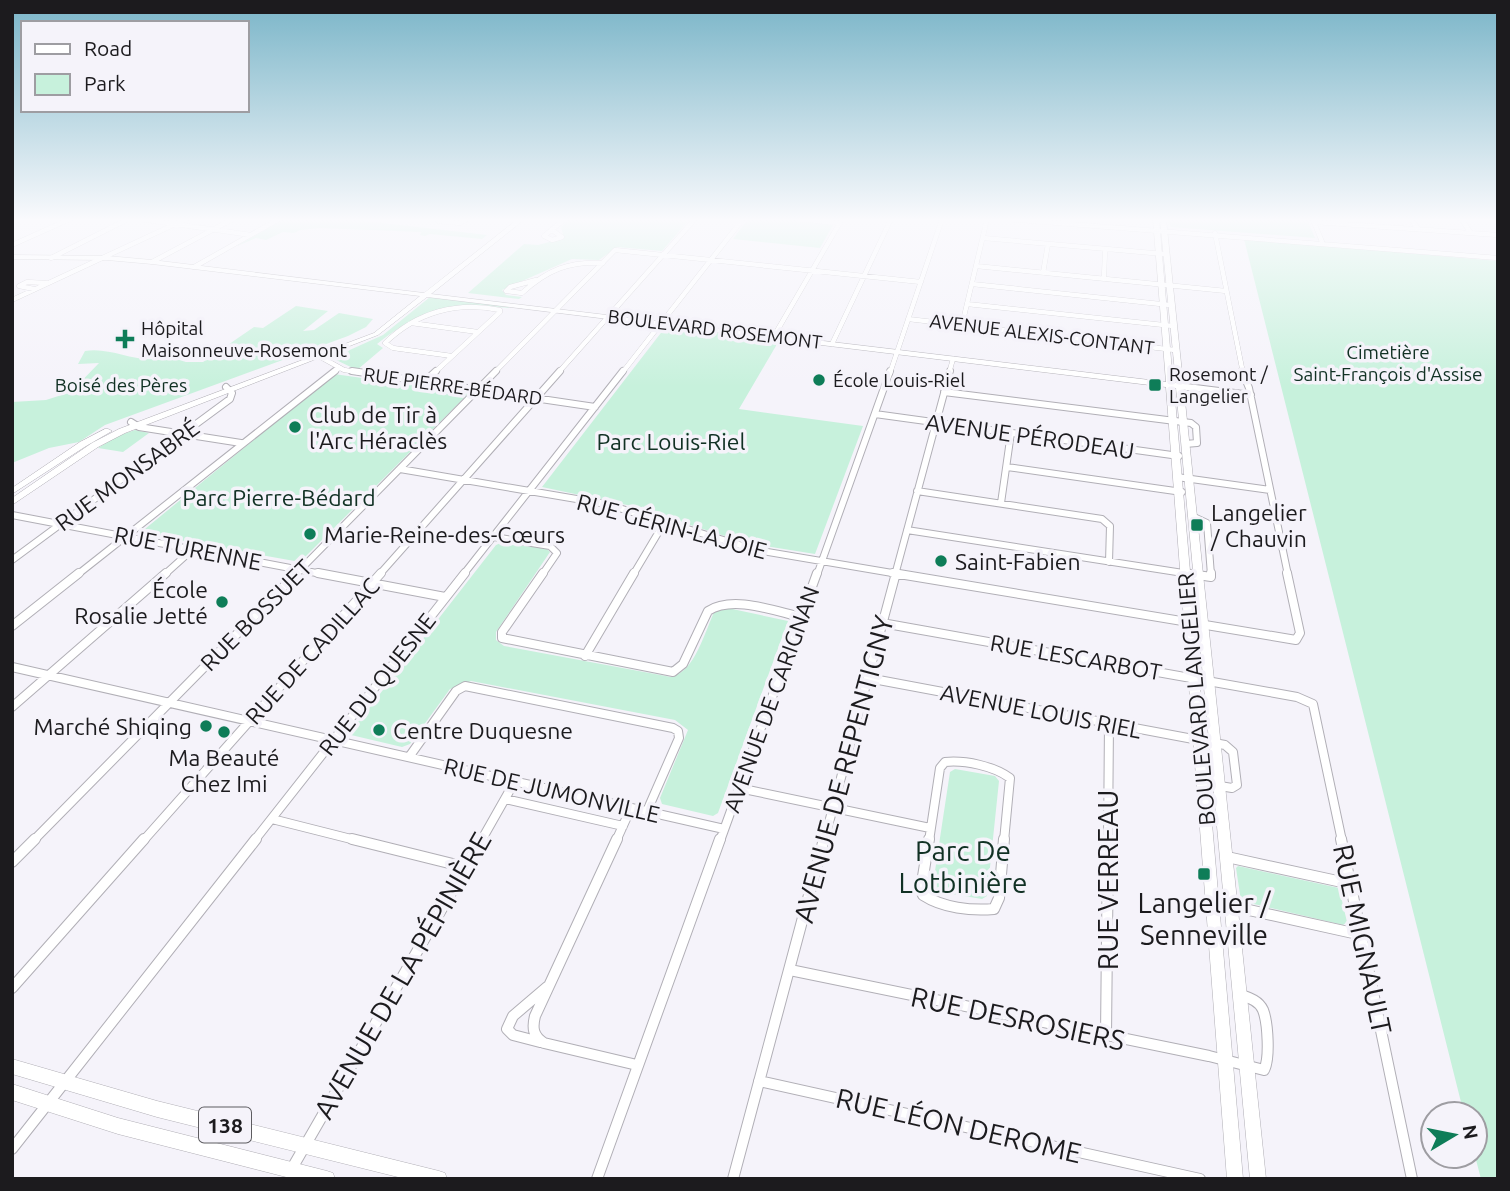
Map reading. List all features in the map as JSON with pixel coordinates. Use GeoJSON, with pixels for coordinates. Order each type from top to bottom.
{"type":"FeatureCollection","features":[{"type":"Feature","properties":{"kind":"main road","name":"BOULEVARD ROSEMONT"},"geometry":{"type":"LineString","coordinates":[[278,275],[1174,384]]}},
{"type":"Feature","properties":{"kind":"main road"},"geometry":{"type":"LineString","coordinates":[[12,492],[83,444],[376,334],[446,275]]}},
{"type":"Feature","properties":{"kind":"main road"},"geometry":{"type":"LineString","coordinates":[[426,292],[450,275]]}},
{"type":"Feature","properties":{"kind":"main road","name":"BOULEVARD LANGELIER"},"geometry":{"type":"LineString","coordinates":[[1164,275],[1166,349],[1174,384]]}},
{"type":"Feature","properties":{"kind":"main road","name":"BOULEVARD LANGELIER"},"geometry":{"type":"LineString","coordinates":[[1166,304],[1175,350],[1174,384],[1192,575],[1203,625],[1258,1179]]}},
{"type":"Feature","properties":{"kind":"main road","name":"BOULEVARD ROSEMONT"},"geometry":{"type":"LineString","coordinates":[[898,350],[953,359],[1174,384]]}},
{"type":"Feature","properties":{"kind":"main road"},"geometry":{"type":"LineString","coordinates":[[12,502],[102,440],[133,424]]}},
{"type":"Feature","properties":{"kind":"main road","name":"BOULEVARD LANGELIER"},"geometry":{"type":"LineString","coordinates":[[1184,492],[1192,516],[1189,623],[1235,1179]]}},
{"type":"Feature","properties":{"kind":"main road","name":"138"},"geometry":{"type":"LineString","coordinates":[[12,1066],[64,1082],[439,1179]]}},
{"type":"Feature","properties":{"kind":"main road","name":"138"},"geometry":{"type":"LineString","coordinates":[[12,1092],[118,1126],[327,1179]]}},
{"type":"Feature","properties":{"kind":"street"},"geometry":{"type":"LineString","coordinates":[[47,283],[31,282],[19,286],[37,290],[64,275]]}},
{"type":"Feature","properties":{"kind":"street"},"geometry":{"type":"LineString","coordinates":[[12,302],[71,275]]}},
{"type":"Feature","properties":{"kind":"street"},"geometry":{"type":"LineString","coordinates":[[536,280],[510,287],[506,291],[522,293],[542,275]]}},
{"type":"Feature","properties":{"kind":"street","name":"RUE BOSSUET"},"geometry":{"type":"LineString","coordinates":[[12,862],[592,275]]}},
{"type":"Feature","properties":{"kind":"street","name":"RUE DE CADILLAC"},"geometry":{"type":"LineString","coordinates":[[12,988],[645,275]]}},
{"type":"Feature","properties":{"kind":"street","name":"RUE DU QUESNE"},"geometry":{"type":"LineString","coordinates":[[12,1149],[701,275]]}},
{"type":"Feature","properties":{"kind":"street"},"geometry":{"type":"LineString","coordinates":[[775,335],[810,275]]}},
{"type":"Feature","properties":{"kind":"street"},"geometry":{"type":"LineString","coordinates":[[860,275],[921,282]]}},
{"type":"Feature","properties":{"kind":"street"},"geometry":{"type":"LineString","coordinates":[[833,342],[864,275]]}},
{"type":"Feature","properties":{"kind":"street","name":"AVENUE DE CARIGNAN"},"geometry":{"type":"LineString","coordinates":[[597,1179],[923,275]]}},
{"type":"Feature","properties":{"kind":"street"},"geometry":{"type":"LineString","coordinates":[[962,325],[974,275]]}},
{"type":"Feature","properties":{"kind":"street"},"geometry":{"type":"LineString","coordinates":[[1059,275],[1226,291]]}},
{"type":"Feature","properties":{"kind":"street"},"geometry":{"type":"LineString","coordinates":[[1104,275],[1104,279]]}},
{"type":"Feature","properties":{"kind":"street"},"geometry":{"type":"LineString","coordinates":[[1183,478],[1270,490],[1250,393],[1241,368],[1223,275]]}},
{"type":"Feature","properties":{"kind":"street"},"geometry":{"type":"LineString","coordinates":[[972,284],[1166,304]]}},
{"type":"Feature","properties":{"kind":"street"},"geometry":{"type":"LineString","coordinates":[[967,304],[1172,326]]}},
{"type":"Feature","properties":{"kind":"street"},"geometry":{"type":"LineString","coordinates":[[424,382],[478,332],[500,310],[453,307],[410,323],[387,340],[386,345],[395,349],[452,356]]}},
{"type":"Feature","properties":{"kind":"street","name":"AVENUE ALEXIS-CONTANT"},"geometry":{"type":"LineString","coordinates":[[908,319],[1175,350]]}},
{"type":"Feature","properties":{"kind":"street"},"geometry":{"type":"LineString","coordinates":[[410,323],[478,332]]}},
{"type":"Feature","properties":{"kind":"street","name":"RUE PIERRE-BÉDARD"},"geometry":{"type":"LineString","coordinates":[[317,356],[339,368],[595,407]]}},
{"type":"Feature","properties":{"kind":"street","name":"AVENUE DE REPENTIGNY"},"geometry":{"type":"LineString","coordinates":[[733,1179],[953,359]]}},
{"type":"Feature","properties":{"kind":"street"},"geometry":{"type":"LineString","coordinates":[[12,626],[339,368]]}},
{"type":"Feature","properties":{"kind":"street","name":"BOULEVARD ROSEMONT"},"geometry":{"type":"LineString","coordinates":[[1174,384],[1250,393]]}},
{"type":"Feature","properties":{"kind":"street","name":"RUE MONSABRÉ"},"geometry":{"type":"LineString","coordinates":[[12,560],[230,399],[233,394],[228,389]]}},
{"type":"Feature","properties":{"kind":"street"},"geometry":{"type":"LineString","coordinates":[[944,392],[1177,422]]}},
{"type":"Feature","properties":{"kind":"street","name":"AVENUE PÉRODEAU"},"geometry":{"type":"LineString","coordinates":[[874,414],[1182,452]]}},
{"type":"Feature","properties":{"kind":"street"},"geometry":{"type":"LineString","coordinates":[[133,424],[242,443]]}},
{"type":"Feature","properties":{"kind":"street"},"geometry":{"type":"LineString","coordinates":[[1001,503],[1011,433]]}},
{"type":"Feature","properties":{"kind":"street"},"geometry":{"type":"LineString","coordinates":[[1007,467],[1184,492]]}},
{"type":"Feature","properties":{"kind":"street","name":"RUE GÉRIN-LAJOIE"},"geometry":{"type":"LineString","coordinates":[[400,469],[606,504],[736,546],[1298,639],[1300,633],[1270,490]]}},
{"type":"Feature","properties":{"kind":"street"},"geometry":{"type":"LineString","coordinates":[[917,491],[1106,520],[1110,526],[1109,562]]}},
{"type":"Feature","properties":{"kind":"street","name":"RUE TURENNE"},"geometry":{"type":"LineString","coordinates":[[12,515],[445,597]]}},
{"type":"Feature","properties":{"kind":"street"},"geometry":{"type":"LineString","coordinates":[[585,656],[664,523]]}},
{"type":"Feature","properties":{"kind":"street"},"geometry":{"type":"LineString","coordinates":[[907,530],[1192,575]]}},
{"type":"Feature","properties":{"kind":"street"},"geometry":{"type":"LineString","coordinates":[[494,537],[550,546],[556,552],[504,629],[502,638],[673,672],[683,664],[713,605],[728,603],[801,617]]}},
{"type":"Feature","properties":{"kind":"street"},"geometry":{"type":"LineString","coordinates":[[12,707],[193,549]]}},
{"type":"Feature","properties":{"kind":"street","name":"RUE LESCARBOT"},"geometry":{"type":"LineString","coordinates":[[882,623],[1310,701]]}},
{"type":"Feature","properties":{"kind":"street","name":"RUE DE JUMONVILLE"},"geometry":{"type":"LineString","coordinates":[[12,667],[724,829]]}},
{"type":"Feature","properties":{"kind":"street","name":"AVENUE LOUIS RIEL"},"geometry":{"type":"LineString","coordinates":[[867,678],[1215,743]]}},
{"type":"Feature","properties":{"kind":"street"},"geometry":{"type":"LineString","coordinates":[[409,757],[456,691],[465,686],[673,728],[678,732],[679,738],[647,811]]}},
{"type":"Feature","properties":{"kind":"street","name":"RUE MIGNAULT"},"geometry":{"type":"LineString","coordinates":[[1310,701],[1316,711],[1412,1179]]}},
{"type":"Feature","properties":{"kind":"street","name":"RUE VERREAU"},"geometry":{"type":"LineString","coordinates":[[1106,1036],[1109,723]]}},
{"type":"Feature","properties":{"kind":"street"},"geometry":{"type":"LineString","coordinates":[[954,761],[1008,774],[1010,782],[999,898],[994,909],[980,910],[935,902],[923,895],[921,889],[930,828],[942,764],[954,761]]}},
{"type":"Feature","properties":{"kind":"street","name":"AVENUE DE LA PÉPINIÈRE"},"geometry":{"type":"LineString","coordinates":[[291,1170],[515,781]]}},
{"type":"Feature","properties":{"kind":"street"},"geometry":{"type":"LineString","coordinates":[[739,788],[930,828]]}},
{"type":"Feature","properties":{"kind":"street"},"geometry":{"type":"LineString","coordinates":[[505,799],[623,826]]}},
{"type":"Feature","properties":{"kind":"street"},"geometry":{"type":"LineString","coordinates":[[544,1043],[535,1036],[533,1024],[631,808]]}},
{"type":"Feature","properties":{"kind":"street"},"geometry":{"type":"LineString","coordinates":[[272,819],[465,867]]}},
{"type":"Feature","properties":{"kind":"street"},"geometry":{"type":"LineString","coordinates":[[1227,858],[1351,884]]}},
{"type":"Feature","properties":{"kind":"street"},"geometry":{"type":"LineString","coordinates":[[1231,906],[1362,935]]}},
{"type":"Feature","properties":{"kind":"street","name":"RUE DESROSIERS"},"geometry":{"type":"LineString","coordinates":[[790,970],[1247,1066]]}},
{"type":"Feature","properties":{"kind":"street"},"geometry":{"type":"LineString","coordinates":[[550,984],[513,1016],[507,1029],[513,1035],[637,1065]]}},
{"type":"Feature","properties":{"kind":"street"},"geometry":{"type":"LineString","coordinates":[[1240,995],[1254,999],[1261,1005],[1269,1061],[1268,1069],[1264,1070],[1247,1066]]}},
{"type":"Feature","properties":{"kind":"street","name":"RUE LÉON DEROME"},"geometry":{"type":"LineString","coordinates":[[759,1081],[1200,1179]]}},
{"type":"Feature","properties":{"kind":"green space"},"geometry":{"type":"Polygon","coordinates":[[[489,275],[537,275],[502,290],[506,295],[522,297],[519,299],[468,293],[489,275]]]}},
{"type":"Feature","properties":{"kind":"green space","name":"Cimetière Saint-François d'Assise"},"geometry":{"type":"Polygon","coordinates":[[[1253,275],[1498,275],[1498,1179],[1481,1179],[1479,1170],[1489,1170],[1489,1100],[1460,1100],[1253,275]]]}},
{"type":"Feature","properties":{"kind":"green space"},"geometry":{"type":"Polygon","coordinates":[[[430,297],[511,306],[452,307],[423,315],[377,344],[383,348],[357,370],[332,358],[383,335],[430,297]]]}},
{"type":"Feature","properties":{"kind":"green space","name":"Boisé des Pères"},"geometry":{"type":"Polygon","coordinates":[[[296,306],[328,311],[303,331],[314,330],[339,313],[373,319],[366,327],[348,336],[105,425],[79,442],[49,448],[12,463],[12,402],[46,400],[71,392],[99,363],[78,364],[85,351],[106,351],[147,359],[166,356],[186,362],[203,362],[254,327],[263,328],[296,306]]]}},
{"type":"Feature","properties":{"kind":"green space","name":"Parc Louis-Riel"},"geometry":{"type":"Polygon","coordinates":[[[667,325],[780,339],[739,409],[863,426],[815,554],[747,543],[627,505],[542,487],[667,325]]]}},
{"type":"Feature","properties":{"kind":"green space","name":"Parc Pierre-Bédard"},"geometry":{"type":"Polygon","coordinates":[[[334,374],[454,391],[456,388],[468,390],[464,392],[468,394],[300,562],[140,533],[334,374]]]}},
{"type":"Feature","properties":{"kind":"green space"},"geometry":{"type":"Polygon","coordinates":[[[135,430],[149,433],[123,452],[98,448],[117,436],[135,430]]]}},
{"type":"Feature","properties":{"kind":"green space"},"geometry":{"type":"Polygon","coordinates":[[[503,542],[547,549],[550,552],[496,632],[496,640],[504,646],[671,677],[679,674],[693,659],[715,610],[723,607],[788,621],[718,813],[713,816],[662,804],[660,798],[688,730],[675,720],[471,681],[450,689],[410,744],[402,747],[351,735],[351,731],[496,545],[503,542]]]}},
{"type":"Feature","properties":{"kind":"green space","name":"Parc De Lotbinière"},"geometry":{"type":"Polygon","coordinates":[[[955,769],[995,776],[999,781],[987,896],[982,899],[940,892],[935,890],[933,884],[950,772],[955,769]]]}},
{"type":"Feature","properties":{"kind":"green space"},"geometry":{"type":"Polygon","coordinates":[[[1238,866],[1339,888],[1347,922],[1343,925],[1241,901],[1236,868],[1238,866]]]}},
{"type":"Feature","properties":{"kind":"place","name":"Hôpital Maisonneuve-Rosemont"},"geometry":{"type":"Point","coordinates":[125,339]}},
{"type":"Feature","properties":{"kind":"place","name":"École Louis-Riel"},"geometry":{"type":"Point","coordinates":[819,380]}},
{"type":"Feature","properties":{"kind":"place","name":"Rosemont / Langelier"},"geometry":{"type":"Point","coordinates":[1155,385]}},
{"type":"Feature","properties":{"kind":"place","name":"Club de Tir à l'Arc Héraclès"},"geometry":{"type":"Point","coordinates":[295,427]}},
{"type":"Feature","properties":{"kind":"place","name":"Langelier / Chauvin"},"geometry":{"type":"Point","coordinates":[1197,525]}},
{"type":"Feature","properties":{"kind":"place","name":"Marie-Reine-des-Cœurs"},"geometry":{"type":"Point","coordinates":[310,534]}},
{"type":"Feature","properties":{"kind":"place","name":"Saint-Fabien"},"geometry":{"type":"Point","coordinates":[941,561]}},
{"type":"Feature","properties":{"kind":"place","name":"École Rosalie Jetté"},"geometry":{"type":"Point","coordinates":[222,602]}},
{"type":"Feature","properties":{"kind":"place","name":"Marché Shiqing"},"geometry":{"type":"Point","coordinates":[206,726]}},
{"type":"Feature","properties":{"kind":"place","name":"Centre Duquesne"},"geometry":{"type":"Point","coordinates":[379,730]}},
{"type":"Feature","properties":{"kind":"place","name":"Ma Beauté Chez Imi"},"geometry":{"type":"Point","coordinates":[224,732]}},
{"type":"Feature","properties":{"kind":"place","name":"Langelier / Senneville"},"geometry":{"type":"Point","coordinates":[1204,874]}}]}
